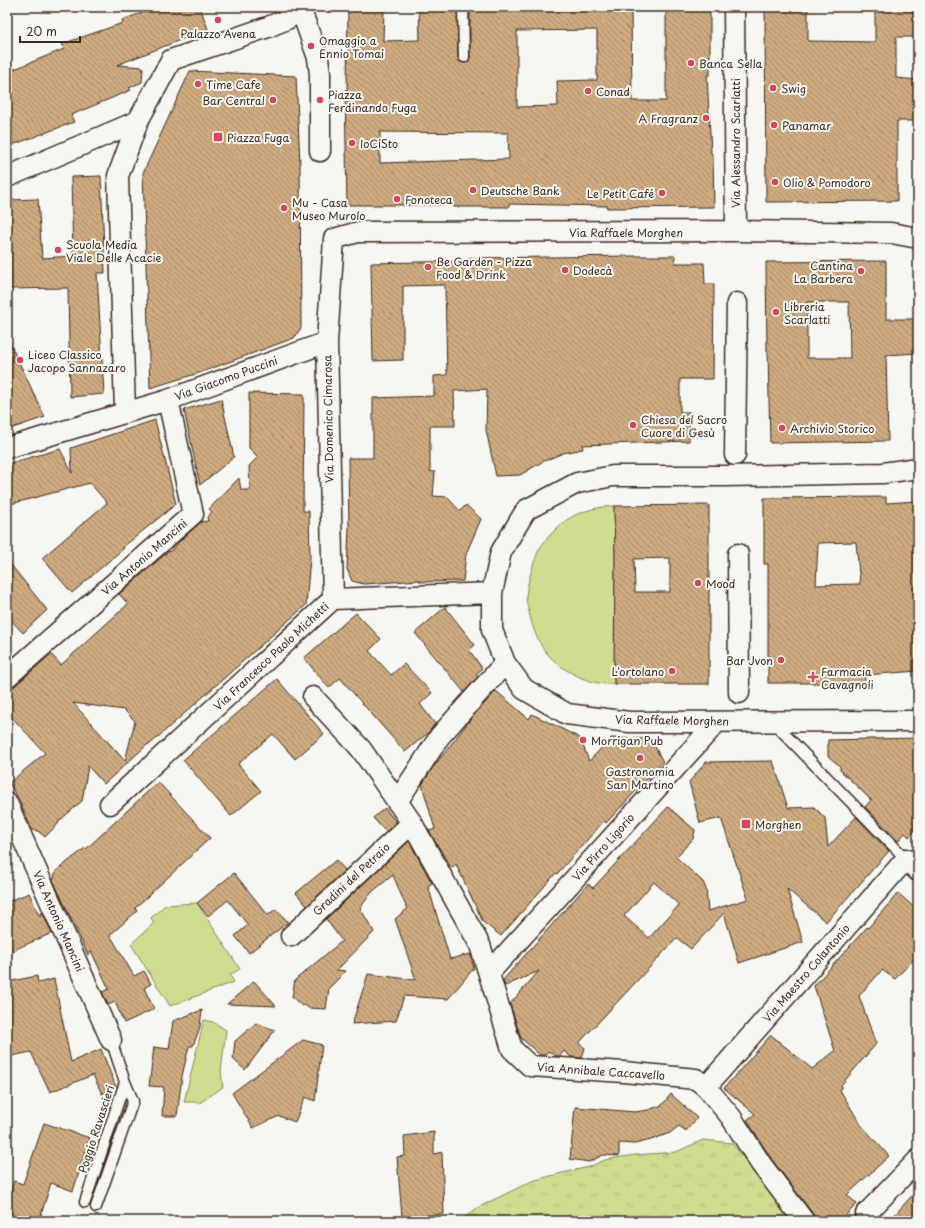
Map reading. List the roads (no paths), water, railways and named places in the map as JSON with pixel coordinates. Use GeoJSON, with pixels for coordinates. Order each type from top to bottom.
{"type":"FeatureCollection","features":[{"type":"Feature","properties":{"kind":"street","name":"Via Alessandro Scarlatti"},"geometry":{"type":"LineString","coordinates":[[734,7],[736,231]]}},
{"type":"Feature","properties":{"kind":"street"},"geometry":{"type":"LineString","coordinates":[[125,412],[118,176],[138,121],[171,60],[268,27],[303,9],[318,58],[320,74],[320,130],[317,151]]}},
{"type":"Feature","properties":{"kind":"street"},"geometry":{"type":"LineString","coordinates":[[7,177],[138,121]]}},
{"type":"Feature","properties":{"kind":"street","name":"Via Raffaele Morghen"},"geometry":{"type":"LineString","coordinates":[[334,239],[358,232],[736,231],[892,233],[918,238]]}},
{"type":"Feature","properties":{"kind":"street","name":"Via Domenico Cimarosa"},"geometry":{"type":"LineString","coordinates":[[333,599],[327,342],[334,239]]}},
{"type":"Feature","properties":{"kind":"street"},"geometry":{"type":"LineString","coordinates":[[735,455],[737,303]]}},
{"type":"Feature","properties":{"kind":"street","name":"Via Giacomo Puccini"},"geometry":{"type":"LineString","coordinates":[[7,448],[168,400],[327,342]]}},
{"type":"Feature","properties":{"kind":"street","name":"Via Antonio Mancini"},"geometry":{"type":"LineString","coordinates":[[7,677],[193,514],[168,400]]}},
{"type":"Feature","properties":{"kind":"street","name":"Via Raffaele Morghen"},"geometry":{"type":"LineString","coordinates":[[918,468],[883,473],[724,476],[613,476],[577,483],[526,510],[501,552],[492,593],[492,630],[505,664],[524,689],[567,714],[629,722],[918,721]]}},
{"type":"Feature","properties":{"kind":"street"},"geometry":{"type":"LineString","coordinates":[[738,554],[738,693]]}},
{"type":"Feature","properties":{"kind":"street","name":"Via Francesco Paolo Michetti"},"geometry":{"type":"LineString","coordinates":[[110,804],[333,599],[492,593]]}},
{"type":"Feature","properties":{"kind":"street"},"geometry":{"type":"LineString","coordinates":[[397,802],[440,736],[505,664]]}},
{"type":"Feature","properties":{"kind":"street","name":"Via Annibale Caccavello"},"geometry":{"type":"LineString","coordinates":[[313,697],[361,749],[412,823],[480,945],[512,1050],[530,1066],[624,1072],[696,1079],[706,1087],[731,1117],[761,1164],[804,1221]]}},
{"type":"Feature","properties":{"kind":"street","name":"Via Pirro Ligorio"},"geometry":{"type":"LineString","coordinates":[[489,973],[717,722]]}},
{"type":"Feature","properties":{"kind":"street","name":"Via Antonio Mancini"},"geometry":{"type":"LineString","coordinates":[[7,802],[111,1040]]}},
{"type":"Feature","properties":{"kind":"street","name":"Gradini del Petraio"},"geometry":{"type":"LineString","coordinates":[[291,936],[412,823]]}},
{"type":"Feature","properties":{"kind":"street","name":"Via Maestro Colantonio"},"geometry":{"type":"LineString","coordinates":[[706,1087],[912,865]]}},
{"type":"Feature","properties":{"kind":"street"},"geometry":{"type":"LineString","coordinates":[[866,1214],[918,1160]]}},
{"type":"Feature","properties":{"kind":"lane"},"geometry":{"type":"LineString","coordinates":[[463,7],[464,57]]}},
{"type":"Feature","properties":{"kind":"lane"},"geometry":{"type":"LineString","coordinates":[[773,722],[912,865]]}},
{"type":"Feature","properties":{"kind":"lane","name":"Poggio Ravascieri"},"geometry":{"type":"LineString","coordinates":[[85,1202],[125,1082],[111,1040]]}},
{"type":"Feature","properties":{"kind":"lane"},"geometry":{"type":"LineString","coordinates":[[96,1207],[133,1101],[125,1082]]}},
{"type":"Feature","properties":{"kind":"place","name":"Palazzo Avena"},"geometry":{"type":"Point","coordinates":[218,20]}},
{"type":"Feature","properties":{"kind":"place","name":"Omaggio a Ennio Tomai"},"geometry":{"type":"Point","coordinates":[311,46]}},
{"type":"Feature","properties":{"kind":"place","name":"Banca Sella"},"geometry":{"type":"Point","coordinates":[691,63]}},
{"type":"Feature","properties":{"kind":"place","name":"Time Cafe"},"geometry":{"type":"Point","coordinates":[198,84]}},
{"type":"Feature","properties":{"kind":"place","name":"Swig"},"geometry":{"type":"Point","coordinates":[773,88]}},
{"type":"Feature","properties":{"kind":"place","name":"Conad"},"geometry":{"type":"Point","coordinates":[588,91]}},
{"type":"Feature","properties":{"kind":"place","name":"Bar Central"},"geometry":{"type":"Point","coordinates":[273,100]}},
{"type":"Feature","properties":{"kind":"place","name":"Piazza Ferdinando Fuga"},"geometry":{"type":"Point","coordinates":[320,100]}},
{"type":"Feature","properties":{"kind":"place","name":"A Fragranz"},"geometry":{"type":"Point","coordinates":[706,118]}},
{"type":"Feature","properties":{"kind":"place","name":"Panamar"},"geometry":{"type":"Point","coordinates":[774,125]}},
{"type":"Feature","properties":{"kind":"place","name":"Piazza Fuga"},"geometry":{"type":"Point","coordinates":[218,137]}},
{"type":"Feature","properties":{"kind":"place","name":"IoCiSto"},"geometry":{"type":"Point","coordinates":[352,143]}},
{"type":"Feature","properties":{"kind":"place","name":"Olio & Pomodoro"},"geometry":{"type":"Point","coordinates":[775,182]}},
{"type":"Feature","properties":{"kind":"place","name":"Deutsche Bank"},"geometry":{"type":"Point","coordinates":[473,190]}},
{"type":"Feature","properties":{"kind":"place","name":"Le Petit Café"},"geometry":{"type":"Point","coordinates":[662,193]}},
{"type":"Feature","properties":{"kind":"place","name":"Fonoteca"},"geometry":{"type":"Point","coordinates":[397,199]}},
{"type":"Feature","properties":{"kind":"place","name":"Mu - Casa Museo Murolo"},"geometry":{"type":"Point","coordinates":[284,208]}},
{"type":"Feature","properties":{"kind":"place","name":"Scuola Media Viale Delle Acacie"},"geometry":{"type":"Point","coordinates":[58,250]}},
{"type":"Feature","properties":{"kind":"place","name":"Be Garden - Pizza Food & Drink"},"geometry":{"type":"Point","coordinates":[428,267]}},
{"type":"Feature","properties":{"kind":"place","name":"Dodecà"},"geometry":{"type":"Point","coordinates":[565,270]}},
{"type":"Feature","properties":{"kind":"place","name":"Cantina La Barbera"},"geometry":{"type":"Point","coordinates":[861,271]}},
{"type":"Feature","properties":{"kind":"place","name":"Libreria Scarlatti"},"geometry":{"type":"Point","coordinates":[776,312]}},
{"type":"Feature","properties":{"kind":"place","name":"Liceo Classico Jacopo Sannazaro"},"geometry":{"type":"Point","coordinates":[20,360]}},
{"type":"Feature","properties":{"kind":"place","name":"Chiesa del Sacro Cuore di Gesù"},"geometry":{"type":"Point","coordinates":[633,425]}},
{"type":"Feature","properties":{"kind":"place","name":"Archivio Storico"},"geometry":{"type":"Point","coordinates":[782,428]}},
{"type":"Feature","properties":{"kind":"place","name":"Mood"},"geometry":{"type":"Point","coordinates":[698,583]}},
{"type":"Feature","properties":{"kind":"place","name":"Bar Jvon"},"geometry":{"type":"Point","coordinates":[781,660]}},
{"type":"Feature","properties":{"kind":"place","name":"L'ortolano"},"geometry":{"type":"Point","coordinates":[672,671]}},
{"type":"Feature","properties":{"kind":"place","name":"Farmacia Cavagnoli"},"geometry":{"type":"Point","coordinates":[813,677]}},
{"type":"Feature","properties":{"kind":"place","name":"Morrigan Pub"},"geometry":{"type":"Point","coordinates":[583,740]}},
{"type":"Feature","properties":{"kind":"place","name":"Gastronomia San Martino"},"geometry":{"type":"Point","coordinates":[640,758]}},
{"type":"Feature","properties":{"kind":"place","name":"Morghen"},"geometry":{"type":"Point","coordinates":[746,824]}}]}
